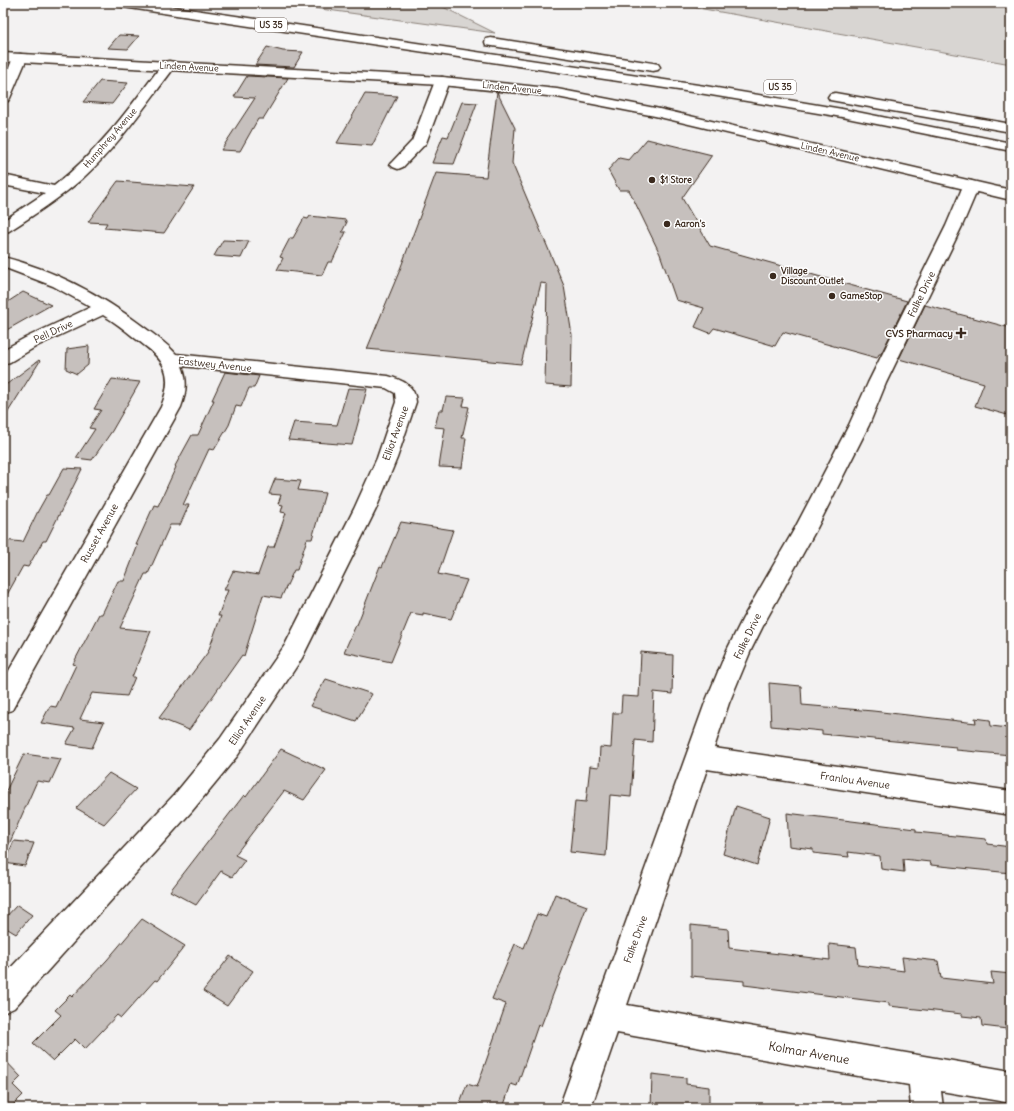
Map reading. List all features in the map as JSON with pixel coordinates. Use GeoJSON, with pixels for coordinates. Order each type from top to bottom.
{"type":"FeatureCollection","features":[{"type":"Feature","properties":{"kind":"main road","name":"US 35"},"geometry":{"type":"LineString","coordinates":[[123,3],[705,90],[842,113],[1011,147]]}},
{"type":"Feature","properties":{"kind":"main road"},"geometry":{"type":"LineString","coordinates":[[481,41],[667,69]]}},
{"type":"Feature","properties":{"kind":"main road","name":"Linden Avenue"},"geometry":{"type":"LineString","coordinates":[[3,57],[442,81],[542,91],[588,98],[749,133],[1011,195]]}},
{"type":"Feature","properties":{"kind":"main road"},"geometry":{"type":"LineString","coordinates":[[3,98],[20,58]]}},
{"type":"Feature","properties":{"kind":"main road","name":"Humphrey Avenue"},"geometry":{"type":"LineString","coordinates":[[3,228],[58,191],[96,156],[124,124],[169,65]]}},
{"type":"Feature","properties":{"kind":"main road"},"geometry":{"type":"LineString","coordinates":[[398,164],[418,143],[442,81]]}},
{"type":"Feature","properties":{"kind":"main road"},"geometry":{"type":"LineString","coordinates":[[819,94],[1011,127]]}},
{"type":"Feature","properties":{"kind":"main road"},"geometry":{"type":"LineString","coordinates":[[3,180],[58,191]]}},
{"type":"Feature","properties":{"kind":"main road","name":"Falke Drive"},"geometry":{"type":"LineString","coordinates":[[574,1108],[717,703],[744,640],[806,528],[859,425],[877,383],[954,226],[971,186]]}},
{"type":"Feature","properties":{"kind":"main road","name":"Eastwey Avenue"},"geometry":{"type":"LineString","coordinates":[[3,262],[24,268],[62,284],[105,307],[154,343],[170,359],[388,382],[396,384],[403,390]]}},
{"type":"Feature","properties":{"kind":"main road","name":"Pell Drive"},"geometry":{"type":"LineString","coordinates":[[3,358],[31,342],[105,307]]}},
{"type":"Feature","properties":{"kind":"main road","name":"Russet Avenue"},"geometry":{"type":"LineString","coordinates":[[3,703],[118,497],[171,407],[176,395],[177,383],[176,372],[170,359]]}},
{"type":"Feature","properties":{"kind":"main road","name":"Elliot Avenue"},"geometry":{"type":"LineString","coordinates":[[3,998],[183,803],[229,747],[294,651],[365,509],[387,458],[406,402],[406,396],[403,390]]}},
{"type":"Feature","properties":{"kind":"main road","name":"Franlou Avenue"},"geometry":{"type":"LineString","coordinates":[[698,757],[1011,803]]}},
{"type":"Feature","properties":{"kind":"main road","name":"Kolmar Avenue"},"geometry":{"type":"LineString","coordinates":[[607,1016],[1011,1087]]}},
{"type":"Feature","properties":{"kind":"main road"},"geometry":{"type":"LineString","coordinates":[[923,1072],[927,1108]]}},
{"type":"Feature","properties":{"kind":"shaded area"},"geometry":{"type":"Polygon","coordinates":[[[277,3],[435,3],[495,33],[277,3]]]}},
{"type":"Feature","properties":{"kind":"shaded area"},"geometry":{"type":"Polygon","coordinates":[[[670,3],[1011,3],[1011,64],[670,3]]]}},
{"type":"Feature","properties":{"kind":"building"},"geometry":{"type":"Polygon","coordinates":[[[119,35],[139,36],[128,49],[108,48],[119,35]]]}},
{"type":"Feature","properties":{"kind":"building"},"geometry":{"type":"Polygon","coordinates":[[[267,47],[283,51],[303,52],[294,67],[255,65],[267,47]]]}},
{"type":"Feature","properties":{"kind":"building"},"geometry":{"type":"Polygon","coordinates":[[[247,76],[288,78],[263,119],[258,119],[240,151],[221,150],[255,98],[234,97],[247,76]]]}},
{"type":"Feature","properties":{"kind":"building"},"geometry":{"type":"Polygon","coordinates":[[[100,81],[128,83],[112,104],[83,102],[100,81]]]}},
{"type":"Feature","properties":{"kind":"building"},"geometry":{"type":"Polygon","coordinates":[[[497,92],[515,128],[512,163],[564,286],[572,335],[571,387],[545,385],[547,284],[541,283],[521,364],[367,349],[399,272],[436,173],[486,177],[497,92]]]}},
{"type":"Feature","properties":{"kind":"building"},"geometry":{"type":"Polygon","coordinates":[[[365,94],[397,96],[372,146],[337,143],[365,94]]]}},
{"type":"Feature","properties":{"kind":"building"},"geometry":{"type":"Polygon","coordinates":[[[462,102],[477,103],[454,164],[432,163],[443,136],[448,137],[462,102]]]}},
{"type":"Feature","properties":{"kind":"building"},"geometry":{"type":"Polygon","coordinates":[[[647,139],[712,155],[682,198],[710,246],[907,301],[881,354],[879,354],[877,358],[783,332],[775,346],[714,328],[710,333],[695,327],[704,308],[676,300],[660,254],[629,190],[619,190],[608,170],[619,158],[629,160],[647,139]]]}},
{"type":"Feature","properties":{"kind":"building"},"geometry":{"type":"Polygon","coordinates":[[[118,181],[194,187],[164,233],[104,228],[107,223],[88,222],[118,181]]]}},
{"type":"Feature","properties":{"kind":"building"},"geometry":{"type":"Polygon","coordinates":[[[310,216],[346,220],[345,222],[347,222],[342,232],[346,232],[332,262],[328,262],[322,275],[277,270],[283,258],[280,257],[290,238],[293,238],[304,218],[308,219],[310,216]]]}},
{"type":"Feature","properties":{"kind":"building"},"geometry":{"type":"Polygon","coordinates":[[[223,240],[249,241],[241,258],[214,256],[223,240]]]}},
{"type":"Feature","properties":{"kind":"building"},"geometry":{"type":"Polygon","coordinates":[[[23,292],[51,305],[3,332],[3,305],[23,292]]]}},
{"type":"Feature","properties":{"kind":"building"},"geometry":{"type":"Polygon","coordinates":[[[925,305],[1011,328],[1011,416],[975,406],[984,383],[899,359],[925,305]]]}},
{"type":"Feature","properties":{"kind":"building"},"geometry":{"type":"Polygon","coordinates":[[[89,346],[88,365],[77,374],[66,369],[67,349],[89,346]]]}},
{"type":"Feature","properties":{"kind":"building"},"geometry":{"type":"Polygon","coordinates":[[[39,360],[40,361],[3,420],[3,387],[39,360]]]}},
{"type":"Feature","properties":{"kind":"building"},"geometry":{"type":"Polygon","coordinates":[[[225,372],[259,376],[254,388],[249,388],[241,407],[236,406],[229,425],[214,450],[209,449],[183,505],[189,505],[180,525],[170,525],[148,574],[145,574],[120,628],[151,631],[132,677],[135,677],[127,696],[92,693],[80,719],[104,722],[92,748],[66,744],[75,728],[41,723],[50,706],[56,707],[76,665],[73,664],[99,614],[102,614],[118,581],[124,581],[138,545],[136,545],[154,505],[158,506],[176,467],[175,466],[192,435],[198,435],[225,372]]]}},
{"type":"Feature","properties":{"kind":"building"},"geometry":{"type":"Polygon","coordinates":[[[112,379],[140,382],[112,431],[92,460],[76,458],[95,429],[89,428],[101,410],[94,409],[112,379]]]}},
{"type":"Feature","properties":{"kind":"building"},"geometry":{"type":"Polygon","coordinates":[[[348,388],[367,389],[352,445],[288,440],[294,422],[337,425],[348,388]]]}},
{"type":"Feature","properties":{"kind":"building"},"geometry":{"type":"Polygon","coordinates":[[[446,397],[465,398],[463,406],[469,407],[462,438],[466,438],[462,468],[439,467],[445,428],[435,427],[439,410],[443,410],[446,397]]]}},
{"type":"Feature","properties":{"kind":"building"},"geometry":{"type":"Polygon","coordinates":[[[64,468],[82,469],[46,541],[43,541],[28,567],[23,566],[3,602],[3,540],[23,542],[38,511],[64,468]]]}},
{"type":"Feature","properties":{"kind":"building"},"geometry":{"type":"Polygon","coordinates":[[[275,479],[301,481],[298,490],[325,493],[312,539],[307,539],[297,570],[294,570],[281,598],[263,595],[244,656],[242,655],[189,730],[159,718],[208,652],[221,616],[218,616],[228,590],[224,590],[233,571],[258,575],[268,547],[274,547],[286,513],[281,512],[283,505],[278,504],[281,495],[269,494],[275,479]]]}},
{"type":"Feature","properties":{"kind":"building"},"geometry":{"type":"Polygon","coordinates":[[[401,522],[453,530],[438,574],[467,580],[451,619],[423,613],[423,615],[411,613],[391,662],[344,652],[357,625],[380,566],[382,567],[401,522]]]}},
{"type":"Feature","properties":{"kind":"building"},"geometry":{"type":"Polygon","coordinates":[[[641,652],[673,655],[672,694],[654,692],[652,742],[635,740],[631,797],[610,795],[606,856],[570,852],[575,801],[586,802],[590,766],[599,767],[600,747],[611,748],[613,713],[621,713],[622,696],[639,697],[641,652]]]}},
{"type":"Feature","properties":{"kind":"building"},"geometry":{"type":"Polygon","coordinates":[[[326,679],[372,694],[356,721],[310,706],[326,679]]]}},
{"type":"Feature","properties":{"kind":"building"},"geometry":{"type":"Polygon","coordinates":[[[769,683],[801,686],[802,705],[873,711],[976,723],[975,718],[990,720],[991,726],[1008,728],[1011,744],[1011,755],[956,750],[956,747],[822,734],[822,731],[771,726],[769,683]]]}},
{"type":"Feature","properties":{"kind":"building"},"geometry":{"type":"Polygon","coordinates":[[[281,749],[326,770],[304,800],[284,791],[235,855],[245,860],[232,877],[221,871],[196,905],[170,891],[244,795],[246,797],[281,749]]]}},
{"type":"Feature","properties":{"kind":"building"},"geometry":{"type":"Polygon","coordinates":[[[24,754],[61,759],[50,783],[37,781],[3,858],[3,797],[24,754]]]}},
{"type":"Feature","properties":{"kind":"building"},"geometry":{"type":"Polygon","coordinates":[[[109,773],[136,789],[104,824],[76,808],[109,773]]]}},
{"type":"Feature","properties":{"kind":"building"},"geometry":{"type":"Polygon","coordinates":[[[736,806],[770,817],[757,865],[723,854],[736,806]]]}},
{"type":"Feature","properties":{"kind":"building"},"geometry":{"type":"Polygon","coordinates":[[[787,813],[916,829],[916,832],[986,839],[987,844],[1011,847],[1011,873],[931,865],[930,862],[903,859],[904,872],[881,869],[880,856],[848,852],[849,857],[813,853],[813,849],[789,846],[787,813]]]}},
{"type":"Feature","properties":{"kind":"building"},"geometry":{"type":"Polygon","coordinates":[[[14,841],[34,843],[25,866],[4,863],[14,841]]]}},
{"type":"Feature","properties":{"kind":"building"},"geometry":{"type":"Polygon","coordinates":[[[555,894],[587,906],[541,1026],[538,1025],[517,1086],[511,1084],[503,1108],[458,1108],[467,1084],[477,1087],[506,1004],[492,999],[515,944],[524,948],[537,914],[546,917],[555,894]]]}},
{"type":"Feature","properties":{"kind":"building"},"geometry":{"type":"Polygon","coordinates":[[[17,905],[32,915],[16,934],[3,926],[3,920],[17,905]]]}},
{"type":"Feature","properties":{"kind":"building"},"geometry":{"type":"Polygon","coordinates":[[[142,919],[185,946],[157,981],[155,980],[121,1018],[117,1015],[85,1049],[75,1039],[53,1061],[33,1043],[61,1015],[55,1010],[70,995],[72,997],[107,960],[142,919]]]}},
{"type":"Feature","properties":{"kind":"building"},"geometry":{"type":"Polygon","coordinates":[[[691,925],[728,929],[729,948],[830,960],[829,944],[856,947],[858,965],[904,971],[902,957],[938,961],[941,978],[993,984],[991,972],[1011,974],[1011,1023],[1006,1022],[1007,1029],[982,1026],[981,1018],[962,1016],[962,1014],[889,1006],[889,1003],[744,985],[744,981],[691,976],[691,925]]]}},
{"type":"Feature","properties":{"kind":"building"},"geometry":{"type":"Polygon","coordinates":[[[230,956],[253,971],[227,1006],[203,991],[230,956]]]}},
{"type":"Feature","properties":{"kind":"building"},"geometry":{"type":"Polygon","coordinates":[[[3,1058],[21,1077],[13,1085],[23,1095],[10,1108],[3,1108],[3,1058]]]}},
{"type":"Feature","properties":{"kind":"building"},"geometry":{"type":"Polygon","coordinates":[[[652,1074],[686,1078],[686,1084],[709,1087],[709,1108],[651,1108],[652,1074]]]}},
{"type":"Feature","properties":{"kind":"place","name":"$1 Store"},"geometry":{"type":"Point","coordinates":[652,180]}},
{"type":"Feature","properties":{"kind":"place","name":"Aaron's"},"geometry":{"type":"Point","coordinates":[667,224]}},
{"type":"Feature","properties":{"kind":"place","name":"Village Discount Outlet"},"geometry":{"type":"Point","coordinates":[773,276]}},
{"type":"Feature","properties":{"kind":"place","name":"GameStop"},"geometry":{"type":"Point","coordinates":[832,296]}},
{"type":"Feature","properties":{"kind":"place","name":"CVS Pharmacy"},"geometry":{"type":"Point","coordinates":[961,333]}}]}
